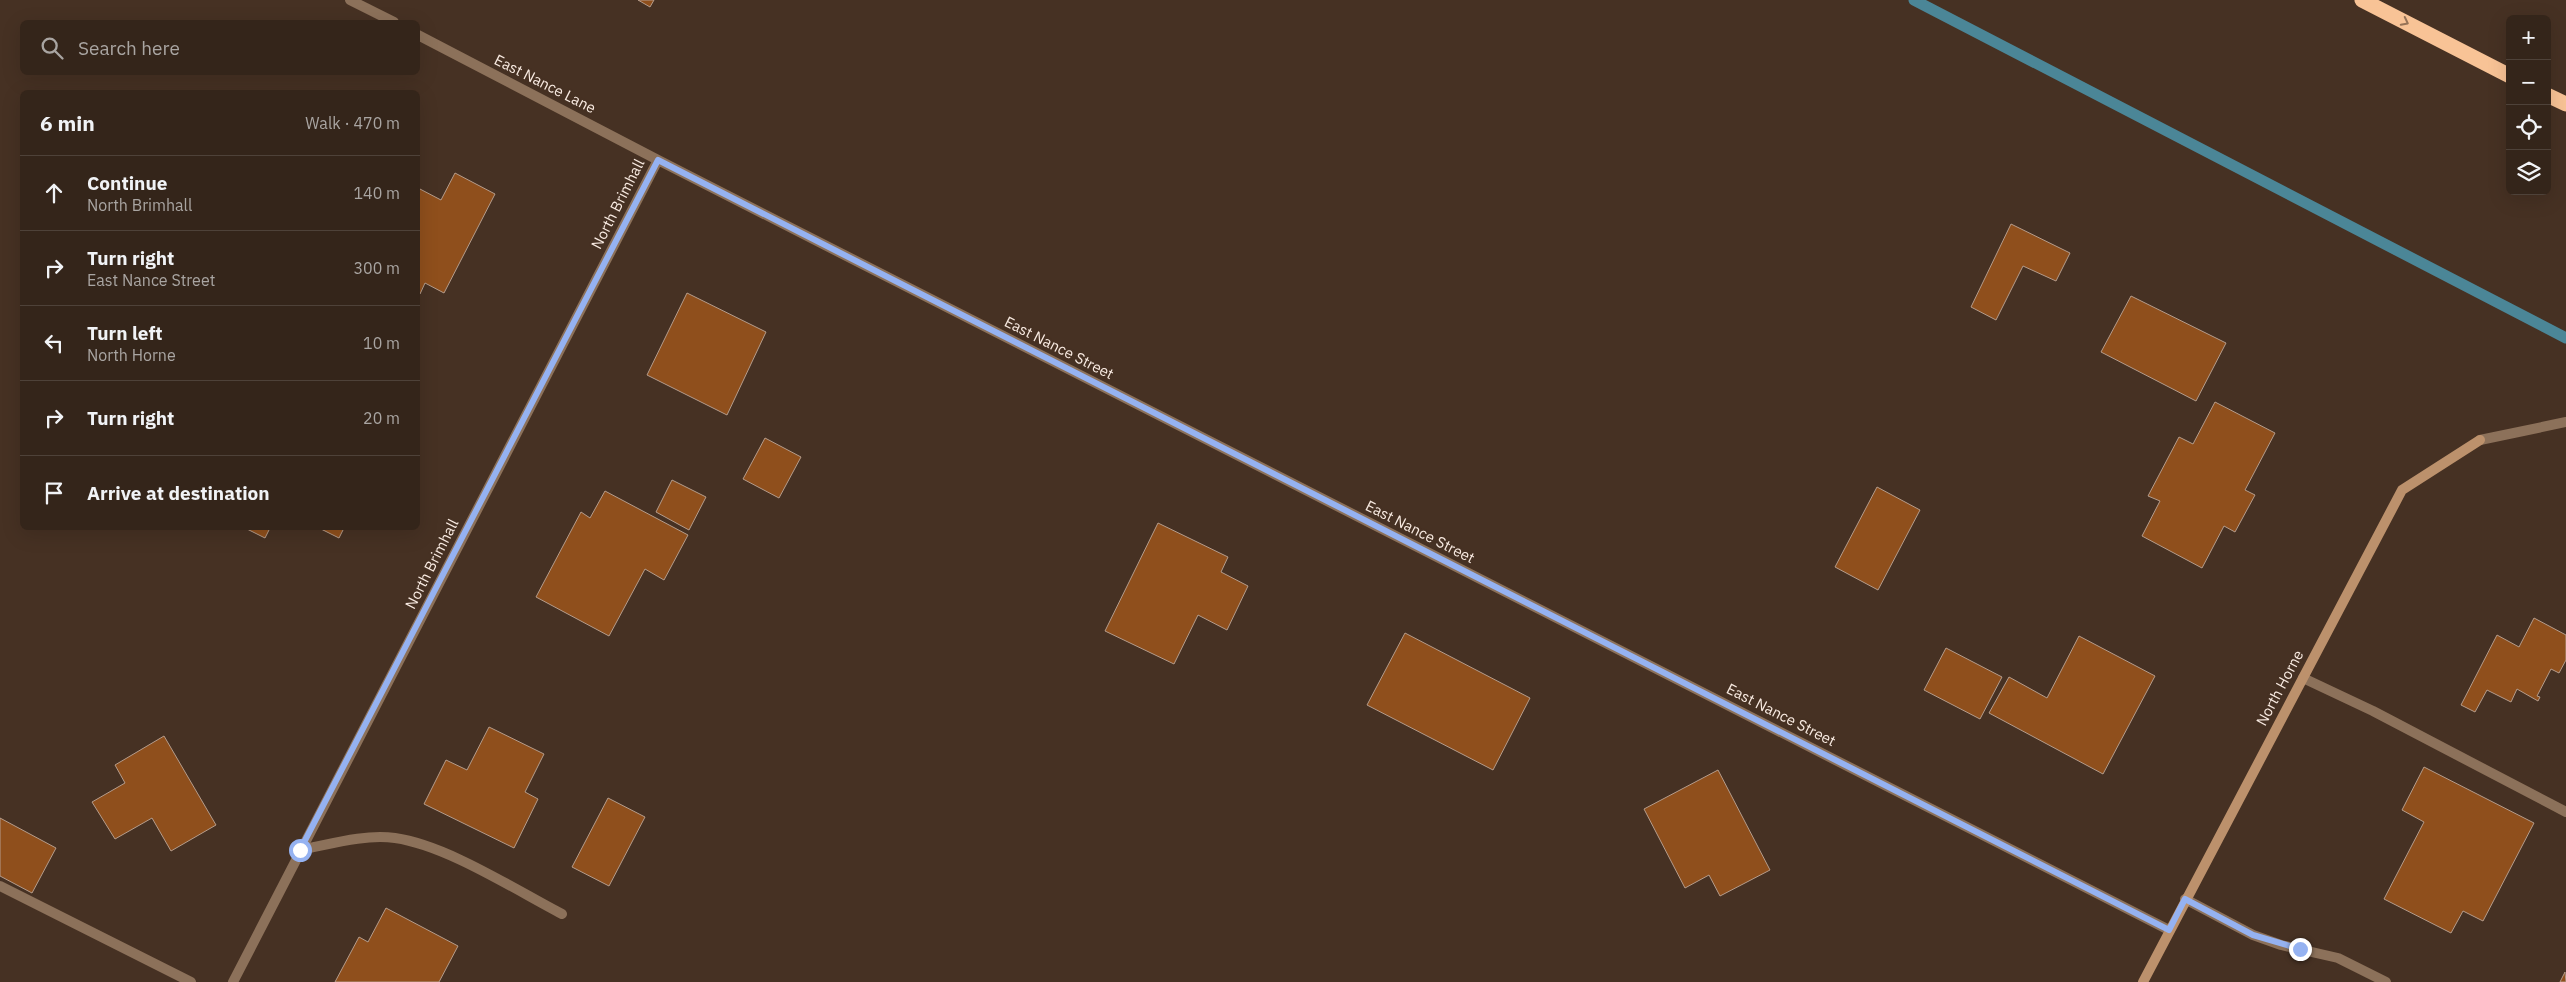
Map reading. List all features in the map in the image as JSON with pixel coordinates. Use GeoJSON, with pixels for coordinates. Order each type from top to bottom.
{"type":"FeatureCollection","features":[{"type":"Feature","properties":{"kind":"highway"},"geometry":{"type":"LineString","coordinates":[[2362,0],[2506,74]]}},
{"type":"Feature","properties":{"kind":"highway"},"geometry":{"type":"LineString","coordinates":[[2551,97],[2566,104]]}},
{"type":"Feature","properties":{"kind":"street"},"geometry":{"type":"LineString","coordinates":[[350,0],[390,20]]}},
{"type":"Feature","properties":{"kind":"street","name":"East Nance Lane"},"geometry":{"type":"LineString","coordinates":[[420,36],[658,160]]}},
{"type":"Feature","properties":{"kind":"street","name":"North Brimhall"},"geometry":{"type":"LineString","coordinates":[[233,982],[658,160]]}},
{"type":"Feature","properties":{"kind":"street","name":"East Nance Street"},"geometry":{"type":"LineString","coordinates":[[658,160],[2169,930]]}},
{"type":"Feature","properties":{"kind":"street","name":"North Horne"},"geometry":{"type":"LineString","coordinates":[[2143,982],[2402,490],[2480,440],[2566,422]]}},
{"type":"Feature","properties":{"kind":"street"},"geometry":{"type":"LineString","coordinates":[[2303,678],[2373,711],[2566,812]]}},
{"type":"Feature","properties":{"kind":"street"},"geometry":{"type":"LineString","coordinates":[[300,850],[354,839],[394,838],[426,845],[562,914]]}},
{"type":"Feature","properties":{"kind":"street"},"geometry":{"type":"LineString","coordinates":[[0,886],[191,982]]}},
{"type":"Feature","properties":{"kind":"street"},"geometry":{"type":"LineString","coordinates":[[2185,899],[2253,935],[2338,958],[2386,982]]}},
{"type":"Feature","properties":{"kind":"building"},"geometry":{"type":"Polygon","coordinates":[[[638,0],[654,0],[650,7],[638,0]]]}},
{"type":"Feature","properties":{"kind":"building"},"geometry":{"type":"Polygon","coordinates":[[[455,173],[495,194],[444,293],[425,283],[420,294],[420,189],[441,200],[455,173]]]}},
{"type":"Feature","properties":{"kind":"building"},"geometry":{"type":"Polygon","coordinates":[[[2011,224],[2070,253],[2056,281],[2023,266],[1996,320],[1971,307],[2011,224]]]}},
{"type":"Feature","properties":{"kind":"building"},"geometry":{"type":"Polygon","coordinates":[[[687,293],[766,332],[727,415],[647,375],[687,293]]]}},
{"type":"Feature","properties":{"kind":"building"},"geometry":{"type":"Polygon","coordinates":[[[2131,296],[2226,343],[2196,401],[2101,352],[2131,296]]]}},
{"type":"Feature","properties":{"kind":"building"},"geometry":{"type":"Polygon","coordinates":[[[2215,402],[2275,433],[2245,490],[2255,495],[2235,532],[2224,526],[2202,568],[2142,536],[2160,501],[2148,496],[2179,437],[2193,444],[2215,402]]]}},
{"type":"Feature","properties":{"kind":"building"},"geometry":{"type":"Polygon","coordinates":[[[765,438],[801,457],[779,498],[743,479],[765,438]]]}},
{"type":"Feature","properties":{"kind":"building"},"geometry":{"type":"Polygon","coordinates":[[[672,480],[706,497],[689,530],[656,512],[672,480]]]}},
{"type":"Feature","properties":{"kind":"building"},"geometry":{"type":"Polygon","coordinates":[[[1877,487],[1920,510],[1878,590],[1835,567],[1877,487]]]}},
{"type":"Feature","properties":{"kind":"building"},"geometry":{"type":"Polygon","coordinates":[[[605,491],[688,535],[664,580],[645,569],[609,636],[536,597],[581,512],[590,518],[605,491]]]}},
{"type":"Feature","properties":{"kind":"building"},"geometry":{"type":"Polygon","coordinates":[[[1158,523],[1228,557],[1221,572],[1248,586],[1227,630],[1198,615],[1174,664],[1105,631],[1158,523]]]}},
{"type":"Feature","properties":{"kind":"building"},"geometry":{"type":"Polygon","coordinates":[[[249,530],[269,530],[265,538],[249,530]]]}},
{"type":"Feature","properties":{"kind":"building"},"geometry":{"type":"Polygon","coordinates":[[[323,530],[343,530],[339,538],[323,530]]]}},
{"type":"Feature","properties":{"kind":"building"},"geometry":{"type":"Polygon","coordinates":[[[2534,618],[2566,635],[2566,660],[2559,673],[2551,669],[2537,696],[2540,697],[2538,701],[2517,689],[2511,702],[2487,690],[2475,712],[2461,705],[2497,635],[2519,647],[2534,618]]]}},
{"type":"Feature","properties":{"kind":"building"},"geometry":{"type":"Polygon","coordinates":[[[1405,633],[1530,698],[1493,770],[1367,705],[1405,633]]]}},
{"type":"Feature","properties":{"kind":"building"},"geometry":{"type":"Polygon","coordinates":[[[2079,636],[2155,676],[2103,774],[1989,713],[2009,677],[2047,698],[2079,636]]]}},
{"type":"Feature","properties":{"kind":"building"},"geometry":{"type":"Polygon","coordinates":[[[1946,648],[2002,677],[1980,719],[1924,690],[1946,648]]]}},
{"type":"Feature","properties":{"kind":"building"},"geometry":{"type":"Polygon","coordinates":[[[489,727],[544,754],[525,792],[538,799],[514,848],[424,804],[446,760],[467,770],[489,727]]]}},
{"type":"Feature","properties":{"kind":"building"},"geometry":{"type":"Polygon","coordinates":[[[164,736],[216,825],[171,851],[152,818],[115,839],[92,802],[125,783],[115,765],[164,736]]]}},
{"type":"Feature","properties":{"kind":"building"},"geometry":{"type":"Polygon","coordinates":[[[2424,767],[2534,823],[2483,921],[2463,911],[2451,933],[2384,899],[2424,822],[2402,810],[2424,767]]]}},
{"type":"Feature","properties":{"kind":"building"},"geometry":{"type":"Polygon","coordinates":[[[1718,770],[1770,870],[1720,896],[1709,875],[1685,888],[1644,809],[1718,770]]]}},
{"type":"Feature","properties":{"kind":"building"},"geometry":{"type":"Polygon","coordinates":[[[608,798],[645,817],[609,886],[572,867],[608,798]]]}},
{"type":"Feature","properties":{"kind":"building"},"geometry":{"type":"Polygon","coordinates":[[[0,818],[56,848],[32,893],[0,876],[0,818]]]}},
{"type":"Feature","properties":{"kind":"building"},"geometry":{"type":"Polygon","coordinates":[[[386,908],[458,946],[439,982],[335,982],[359,937],[368,942],[386,908]]]}},
{"type":"Feature","properties":{"kind":"building"},"geometry":{"type":"Polygon","coordinates":[[[2565,972],[2566,982],[2560,982],[2565,972]]]}},
{"type":"Feature","properties":{"kind":"waterway"},"geometry":{"type":"LineString","coordinates":[[1914,0],[2566,338]]}},
{"type":"Feature","properties":{"kind":"route"},"geometry":{"type":"LineString","coordinates":[[300,850],[658,160],[2169,930],[2185,899],[2253,935],[2300,949]]}}]}
